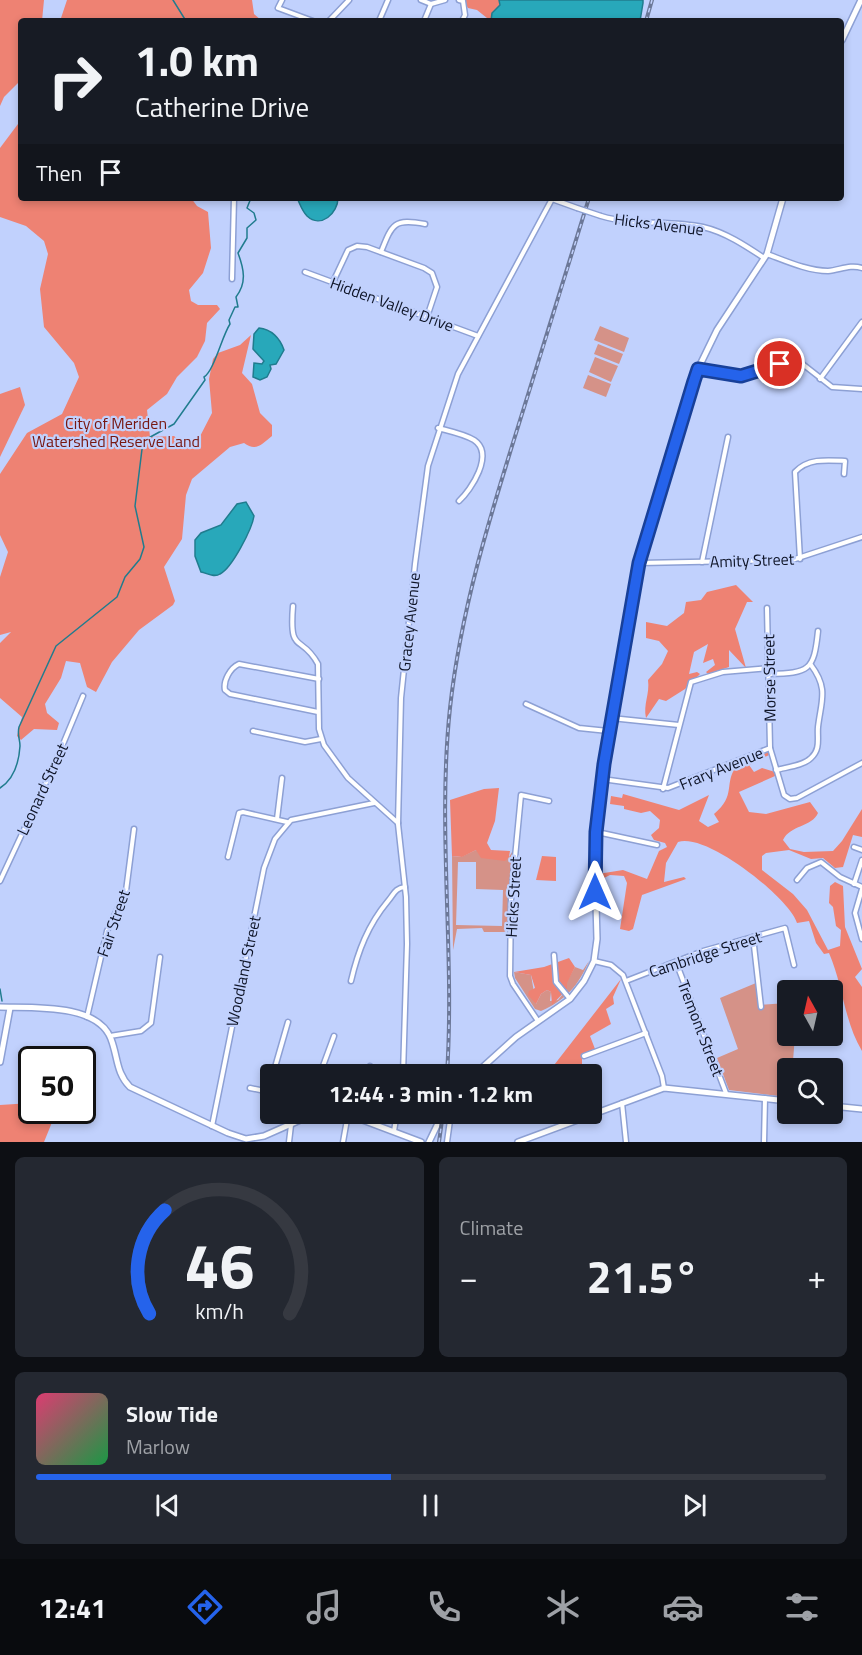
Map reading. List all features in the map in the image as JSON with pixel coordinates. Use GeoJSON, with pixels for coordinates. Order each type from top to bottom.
{"type":"FeatureCollection","features":[{"type":"Feature","properties":{"kind":"main road"},"geometry":{"type":"LineString","coordinates":[[844,36],[861,0]]}},
{"type":"Feature","properties":{"kind":"main road"},"geometry":{"type":"LineString","coordinates":[[487,1064],[538,1021],[570,999],[584,981],[594,961],[597,932],[596,832],[610,718],[639,563],[698,369],[717,330],[766,256],[782,201]]}},
{"type":"Feature","properties":{"kind":"main road"},"geometry":{"type":"LineString","coordinates":[[0,1007],[54,1009],[87,1017],[100,1023],[110,1036],[119,1073],[130,1087],[212,1126],[240,1137],[252,1139],[292,1124]]}},
{"type":"Feature","properties":{"kind":"main road"},"geometry":{"type":"LineString","coordinates":[[0,1062],[10,1008]]}},
{"type":"Feature","properties":{"kind":"main road"},"geometry":{"type":"LineString","coordinates":[[518,1142],[664,1088],[777,1100]]}},
{"type":"Feature","properties":{"kind":"main road"},"geometry":{"type":"LineString","coordinates":[[843,1107],[862,1109]]}},
{"type":"Feature","properties":{"kind":"main road"},"geometry":{"type":"LineString","coordinates":[[375,1124],[420,1142]]}},
{"type":"Feature","properties":{"kind":"main road"},"geometry":{"type":"LineString","coordinates":[[429,1142],[438,1124]]}},
{"type":"Feature","properties":{"kind":"street"},"geometry":{"type":"LineString","coordinates":[[282,0],[278,8],[305,18]]}},
{"type":"Feature","properties":{"kind":"street"},"geometry":{"type":"LineString","coordinates":[[332,18],[349,0]]}},
{"type":"Feature","properties":{"kind":"street"},"geometry":{"type":"LineString","coordinates":[[380,18],[388,0]]}},
{"type":"Feature","properties":{"kind":"street"},"geometry":{"type":"LineString","coordinates":[[421,0],[431,4],[445,0]]}},
{"type":"Feature","properties":{"kind":"street"},"geometry":{"type":"LineString","coordinates":[[459,0],[463,1],[464,18]]}},
{"type":"Feature","properties":{"kind":"street"},"geometry":{"type":"LineString","coordinates":[[424,18],[431,4]]}},
{"type":"Feature","properties":{"kind":"street"},"geometry":{"type":"LineString","coordinates":[[232,279],[234,201]]}},
{"type":"Feature","properties":{"kind":"street","name":"Gracey Avenue"},"geometry":{"type":"LineString","coordinates":[[403,1064],[407,944],[405,887],[398,824],[401,698],[414,564],[428,466],[438,428],[455,380],[549,201]]}},
{"type":"Feature","properties":{"kind":"street","name":"Hicks Avenue"},"geometry":{"type":"LineString","coordinates":[[559,201],[619,220],[703,227],[766,256],[797,265],[828,271],[855,265],[862,267]]}},
{"type":"Feature","properties":{"kind":"street"},"geometry":{"type":"LineString","coordinates":[[381,252],[390,229],[398,223],[407,221],[425,224]]}},
{"type":"Feature","properties":{"kind":"street"},"geometry":{"type":"LineString","coordinates":[[333,282],[348,250],[362,246],[381,252],[432,273],[437,287],[427,317]]}},
{"type":"Feature","properties":{"kind":"street","name":"Hidden Valley Drive"},"geometry":{"type":"LineString","coordinates":[[305,272],[478,336]]}},
{"type":"Feature","properties":{"kind":"street"},"geometry":{"type":"LineString","coordinates":[[820,379],[862,322]]}},
{"type":"Feature","properties":{"kind":"street"},"geometry":{"type":"LineString","coordinates":[[698,369],[747,376],[788,360],[800,362],[832,387],[862,389]]}},
{"type":"Feature","properties":{"kind":"street"},"geometry":{"type":"LineString","coordinates":[[438,428],[474,440],[482,452],[482,461],[474,482],[459,501]]}},
{"type":"Feature","properties":{"kind":"street"},"geometry":{"type":"LineString","coordinates":[[702,562],[728,437]]}},
{"type":"Feature","properties":{"kind":"street"},"geometry":{"type":"LineString","coordinates":[[800,559],[795,472],[815,462],[844,461],[844,474]]}},
{"type":"Feature","properties":{"kind":"street","name":"Amity Street"},"geometry":{"type":"LineString","coordinates":[[639,563],[800,559],[862,537]]}},
{"type":"Feature","properties":{"kind":"street"},"geometry":{"type":"LineString","coordinates":[[293,606],[293,636],[296,643],[316,660],[321,739],[345,774],[398,824]]}},
{"type":"Feature","properties":{"kind":"street","name":"Morse Street"},"geometry":{"type":"LineString","coordinates":[[767,608],[770,748],[784,795],[794,799],[862,763]]}},
{"type":"Feature","properties":{"kind":"street"},"geometry":{"type":"LineString","coordinates":[[776,770],[807,762],[814,756],[818,746],[818,729],[824,695],[821,682],[811,665],[818,631]]}},
{"type":"Feature","properties":{"kind":"street"},"geometry":{"type":"LineString","coordinates":[[318,712],[230,694],[224,687],[236,665],[243,664],[319,679]]}},
{"type":"Feature","properties":{"kind":"street"},"geometry":{"type":"LineString","coordinates":[[769,674],[800,671],[811,665]]}},
{"type":"Feature","properties":{"kind":"street"},"geometry":{"type":"LineString","coordinates":[[663,789],[687,688],[693,680],[723,672],[769,668]]}},
{"type":"Feature","properties":{"kind":"street","name":"Leonard Street"},"geometry":{"type":"LineString","coordinates":[[0,881],[56,761],[83,696]]}},
{"type":"Feature","properties":{"kind":"street"},"geometry":{"type":"LineString","coordinates":[[526,704],[579,728],[608,731]]}},
{"type":"Feature","properties":{"kind":"street"},"geometry":{"type":"LineString","coordinates":[[610,718],[679,725]]}},
{"type":"Feature","properties":{"kind":"street"},"geometry":{"type":"LineString","coordinates":[[253,731],[305,741],[321,739]]}},
{"type":"Feature","properties":{"kind":"street","name":"Frary Avenue"},"geometry":{"type":"LineString","coordinates":[[602,779],[663,789],[676,786],[770,748]]}},
{"type":"Feature","properties":{"kind":"street"},"geometry":{"type":"LineString","coordinates":[[277,819],[282,778]]}},
{"type":"Feature","properties":{"kind":"street","name":"Hicks Street"},"geometry":{"type":"LineString","coordinates":[[538,1021],[511,980],[510,905],[521,795],[549,801]]}},
{"type":"Feature","properties":{"kind":"street"},"geometry":{"type":"LineString","coordinates":[[228,857],[239,813],[287,822],[374,803]]}},
{"type":"Feature","properties":{"kind":"street","name":"Woodland Street"},"geometry":{"type":"LineString","coordinates":[[212,1126],[264,868],[272,845],[287,822]]}},
{"type":"Feature","properties":{"kind":"street","name":"Fair Street"},"geometry":{"type":"LineString","coordinates":[[87,1017],[107,931],[125,896],[134,829]]}},
{"type":"Feature","properties":{"kind":"street"},"geometry":{"type":"LineString","coordinates":[[596,832],[657,845]]}},
{"type":"Feature","properties":{"kind":"street"},"geometry":{"type":"LineString","coordinates":[[854,847],[862,850]]}},
{"type":"Feature","properties":{"kind":"street"},"geometry":{"type":"LineString","coordinates":[[854,885],[862,860]]}},
{"type":"Feature","properties":{"kind":"street"},"geometry":{"type":"LineString","coordinates":[[798,880],[807,867],[821,862],[862,888],[855,913],[862,939]]}},
{"type":"Feature","properties":{"kind":"street"},"geometry":{"type":"LineString","coordinates":[[351,981],[359,949],[376,916],[397,888],[405,887]]}},
{"type":"Feature","properties":{"kind":"street","name":"Cambridge Street"},"geometry":{"type":"LineString","coordinates":[[626,981],[676,962],[785,928],[794,965]]}},
{"type":"Feature","properties":{"kind":"street"},"geometry":{"type":"LineString","coordinates":[[753,937],[761,1007]]}},
{"type":"Feature","properties":{"kind":"street"},"geometry":{"type":"LineString","coordinates":[[554,955],[556,982],[570,999]]}},
{"type":"Feature","properties":{"kind":"street"},"geometry":{"type":"LineString","coordinates":[[110,1036],[141,1031],[151,1023],[160,957]]}},
{"type":"Feature","properties":{"kind":"street"},"geometry":{"type":"LineString","coordinates":[[594,961],[615,967],[626,981],[664,1088]]}},
{"type":"Feature","properties":{"kind":"street","name":"Tremont Street"},"geometry":{"type":"LineString","coordinates":[[676,962],[726,1093]]}},
{"type":"Feature","properties":{"kind":"street"},"geometry":{"type":"LineString","coordinates":[[276,1064],[288,1022]]}},
{"type":"Feature","properties":{"kind":"street"},"geometry":{"type":"LineString","coordinates":[[584,1056],[646,1033]]}},
{"type":"Feature","properties":{"kind":"street"},"geometry":{"type":"LineString","coordinates":[[324,1064],[334,1036]]}},
{"type":"Feature","properties":{"kind":"street"},"geometry":{"type":"LineString","coordinates":[[250,1088],[260,1090]]}},
{"type":"Feature","properties":{"kind":"street"},"geometry":{"type":"LineString","coordinates":[[764,1142],[765,1098]]}},
{"type":"Feature","properties":{"kind":"street"},"geometry":{"type":"LineString","coordinates":[[622,1103],[626,1142]]}},
{"type":"Feature","properties":{"kind":"street"},"geometry":{"type":"LineString","coordinates":[[289,1142],[292,1124]]}},
{"type":"Feature","properties":{"kind":"street"},"geometry":{"type":"LineString","coordinates":[[343,1142],[347,1124]]}},
{"type":"Feature","properties":{"kind":"street"},"geometry":{"type":"LineString","coordinates":[[394,1131],[395,1124]]}},
{"type":"Feature","properties":{"kind":"street"},"geometry":{"type":"LineString","coordinates":[[447,1142],[449,1124]]}},
{"type":"Feature","properties":{"kind":"shaded area"},"geometry":{"type":"Polygon","coordinates":[[[499,0],[643,0],[640,18],[491,18],[492,13],[500,5],[499,0]]]}},
{"type":"Feature","properties":{"kind":"shaded area"},"geometry":{"type":"Polygon","coordinates":[[[298,201],[338,201],[332,214],[323,220],[312,220],[302,210],[298,201]]]}},
{"type":"Feature","properties":{"kind":"shaded area"},"geometry":{"type":"Polygon","coordinates":[[[600,326],[629,338],[624,352],[594,340],[600,326]]]}},
{"type":"Feature","properties":{"kind":"shaded area"},"geometry":{"type":"Polygon","coordinates":[[[259,328],[274,335],[284,350],[276,364],[270,365],[271,369],[267,377],[260,380],[253,377],[254,363],[262,364],[264,361],[253,349],[254,334],[259,328]]]}},
{"type":"Feature","properties":{"kind":"shaded area"},"geometry":{"type":"Polygon","coordinates":[[[598,344],[623,354],[619,364],[594,354],[598,344]]]}},
{"type":"Feature","properties":{"kind":"shaded area"},"geometry":{"type":"Polygon","coordinates":[[[595,357],[618,366],[611,382],[589,372],[595,357]]]}},
{"type":"Feature","properties":{"kind":"shaded area"},"geometry":{"type":"Polygon","coordinates":[[[588,375],[611,384],[606,397],[583,388],[588,375]]]}},
{"type":"Feature","properties":{"kind":"shaded area"},"geometry":{"type":"Polygon","coordinates":[[[246,502],[254,516],[236,556],[218,575],[201,572],[195,556],[195,540],[201,533],[221,525],[237,504],[246,502]]]}},
{"type":"Feature","properties":{"kind":"shaded area"},"geometry":{"type":"Polygon","coordinates":[[[476,850],[509,857],[512,852],[509,929],[504,932],[484,932],[482,928],[457,929],[453,950],[452,856],[461,857],[476,850]],[[458,862],[456,925],[502,926],[503,890],[476,889],[476,862],[458,862]]]}},
{"type":"Feature","properties":{"kind":"shaded area"},"geometry":{"type":"Polygon","coordinates":[[[589,961],[570,991],[558,1002],[541,1011],[535,1009],[515,978],[514,972],[531,975],[536,1004],[541,994],[547,990],[551,992],[550,1001],[558,1000],[567,989],[566,983],[575,967],[583,970],[589,961]]]}},
{"type":"Feature","properties":{"kind":"shaded area"},"geometry":{"type":"Polygon","coordinates":[[[756,983],[759,1005],[777,1004],[777,1046],[794,1046],[793,1058],[777,1058],[777,1096],[729,1090],[717,1058],[738,1049],[720,998],[756,983]]]}},
{"type":"Feature","properties":{"kind":"green space"},"geometry":{"type":"Polygon","coordinates":[[[0,0],[44,0],[42,18],[18,18],[18,83],[4,97],[0,106],[0,0]]]}},
{"type":"Feature","properties":{"kind":"green space"},"geometry":{"type":"Polygon","coordinates":[[[67,0],[252,0],[254,14],[259,18],[61,18],[67,0]]]}},
{"type":"Feature","properties":{"kind":"green space"},"geometry":{"type":"Polygon","coordinates":[[[463,0],[499,0],[500,4],[491,18],[487,18],[477,10],[468,8],[463,0]]]}},
{"type":"Feature","properties":{"kind":"green space","name":"City of Meriden Watershed Reserve Land"},"geometry":{"type":"Polygon","coordinates":[[[18,124],[18,201],[193,201],[208,212],[211,248],[203,273],[189,290],[191,301],[198,305],[217,305],[220,309],[207,323],[205,341],[197,357],[177,377],[167,394],[147,410],[150,437],[174,436],[187,446],[195,446],[212,413],[209,379],[213,359],[218,353],[240,345],[251,335],[242,373],[252,384],[260,413],[272,425],[272,436],[262,444],[252,447],[244,443],[230,447],[192,479],[186,495],[182,539],[164,567],[175,601],[173,605],[139,630],[112,662],[96,692],[87,687],[80,663],[66,661],[61,678],[45,704],[47,713],[59,723],[57,730],[34,729],[21,740],[17,736],[22,717],[0,698],[0,643],[11,632],[0,635],[0,577],[8,552],[0,535],[0,474],[27,433],[62,414],[79,377],[74,363],[44,327],[40,289],[48,254],[44,241],[26,226],[0,217],[0,148],[18,124]]]}},
{"type":"Feature","properties":{"kind":"green space"},"geometry":{"type":"Polygon","coordinates":[[[20,387],[25,405],[0,457],[0,394],[20,387]]]}},
{"type":"Feature","properties":{"kind":"green space"},"geometry":{"type":"Polygon","coordinates":[[[736,585],[753,602],[747,602],[735,629],[746,668],[729,650],[729,667],[708,674],[706,672],[715,665],[713,659],[703,663],[708,644],[694,652],[689,674],[697,672],[700,674],[685,689],[666,701],[659,699],[646,718],[648,680],[662,664],[668,651],[659,641],[646,638],[646,622],[667,626],[684,613],[686,602],[701,600],[707,592],[736,585]]]}},
{"type":"Feature","properties":{"kind":"green space"},"geometry":{"type":"Polygon","coordinates":[[[768,752],[769,755],[749,765],[754,772],[762,768],[775,772],[775,776],[739,792],[749,812],[766,814],[810,802],[818,813],[811,821],[786,835],[783,840],[790,849],[804,852],[833,851],[862,809],[862,837],[853,835],[843,867],[835,868],[823,858],[811,859],[789,850],[766,853],[762,856],[762,870],[793,894],[807,910],[828,950],[840,946],[841,930],[836,926],[833,907],[829,903],[830,886],[835,882],[843,886],[845,927],[862,969],[855,977],[862,987],[862,1051],[847,1015],[843,999],[843,980],[838,980],[829,953],[824,954],[816,943],[809,921],[797,923],[780,899],[764,884],[727,857],[708,847],[691,842],[678,842],[666,863],[664,882],[684,877],[686,879],[642,895],[633,929],[629,931],[620,929],[627,883],[624,876],[610,875],[604,878],[598,874],[623,870],[647,879],[659,851],[667,847],[665,843],[654,840],[651,835],[659,828],[660,820],[650,811],[641,813],[624,809],[624,806],[610,804],[611,796],[622,798],[623,794],[679,810],[709,795],[699,821],[708,827],[719,822],[714,814],[728,795],[731,778],[737,765],[768,752]]]}},
{"type":"Feature","properties":{"kind":"green space"},"geometry":{"type":"Polygon","coordinates":[[[499,788],[495,821],[487,843],[491,850],[510,851],[509,857],[505,861],[481,858],[476,850],[462,857],[452,856],[450,800],[484,789],[499,788]]]}},
{"type":"Feature","properties":{"kind":"green space"},"geometry":{"type":"Polygon","coordinates":[[[542,856],[556,857],[556,881],[536,880],[542,856]]]}},
{"type":"Feature","properties":{"kind":"green space"},"geometry":{"type":"Polygon","coordinates":[[[569,958],[575,967],[567,983],[567,989],[552,1005],[551,992],[547,990],[541,994],[536,1004],[528,995],[529,991],[535,988],[531,975],[514,972],[544,967],[569,958]]]}},
{"type":"Feature","properties":{"kind":"green space"},"geometry":{"type":"Polygon","coordinates":[[[621,979],[613,997],[614,1004],[606,1009],[611,1024],[590,1036],[595,1049],[582,1054],[582,1064],[555,1064],[621,979]]]}},
{"type":"Feature","properties":{"kind":"green space"},"geometry":{"type":"Polygon","coordinates":[[[18,1104],[18,1124],[51,1124],[44,1142],[0,1142],[0,1105],[18,1104]]]}},
{"type":"Feature","properties":{"kind":"waterway"},"geometry":{"type":"LineString","coordinates":[[173,0],[184,18]]}},
{"type":"Feature","properties":{"kind":"waterway"},"geometry":{"type":"LineString","coordinates":[[0,788],[15,770],[20,744],[19,727],[56,646],[117,597],[125,577],[140,559],[144,547],[135,506],[143,441],[174,424],[205,380],[204,377],[215,361],[230,324],[229,320],[235,307],[238,307],[236,297],[243,281],[242,265],[238,253],[247,238],[247,228],[256,220],[254,213],[247,208],[250,201]]}},
{"type":"Feature","properties":{"kind":"waterway"},"geometry":{"type":"LineString","coordinates":[[0,989],[2,1001]]}},
{"type":"Feature","properties":{"kind":"railway"},"geometry":{"type":"LineString","coordinates":[[647,18],[652,0]]}},
{"type":"Feature","properties":{"kind":"railway"},"geometry":{"type":"LineString","coordinates":[[447,1064],[449,982],[445,800],[446,754],[455,670],[470,596],[489,523],[588,201]]}},
{"type":"Feature","properties":{"kind":"railway"},"geometry":{"type":"LineString","coordinates":[[439,1142],[441,1124]]}},
{"type":"Feature","properties":{"kind":"route"},"geometry":{"type":"LineString","coordinates":[[595,892],[596,832],[610,718],[639,563],[698,369],[734,376],[747,376],[780,364]]}}]}
